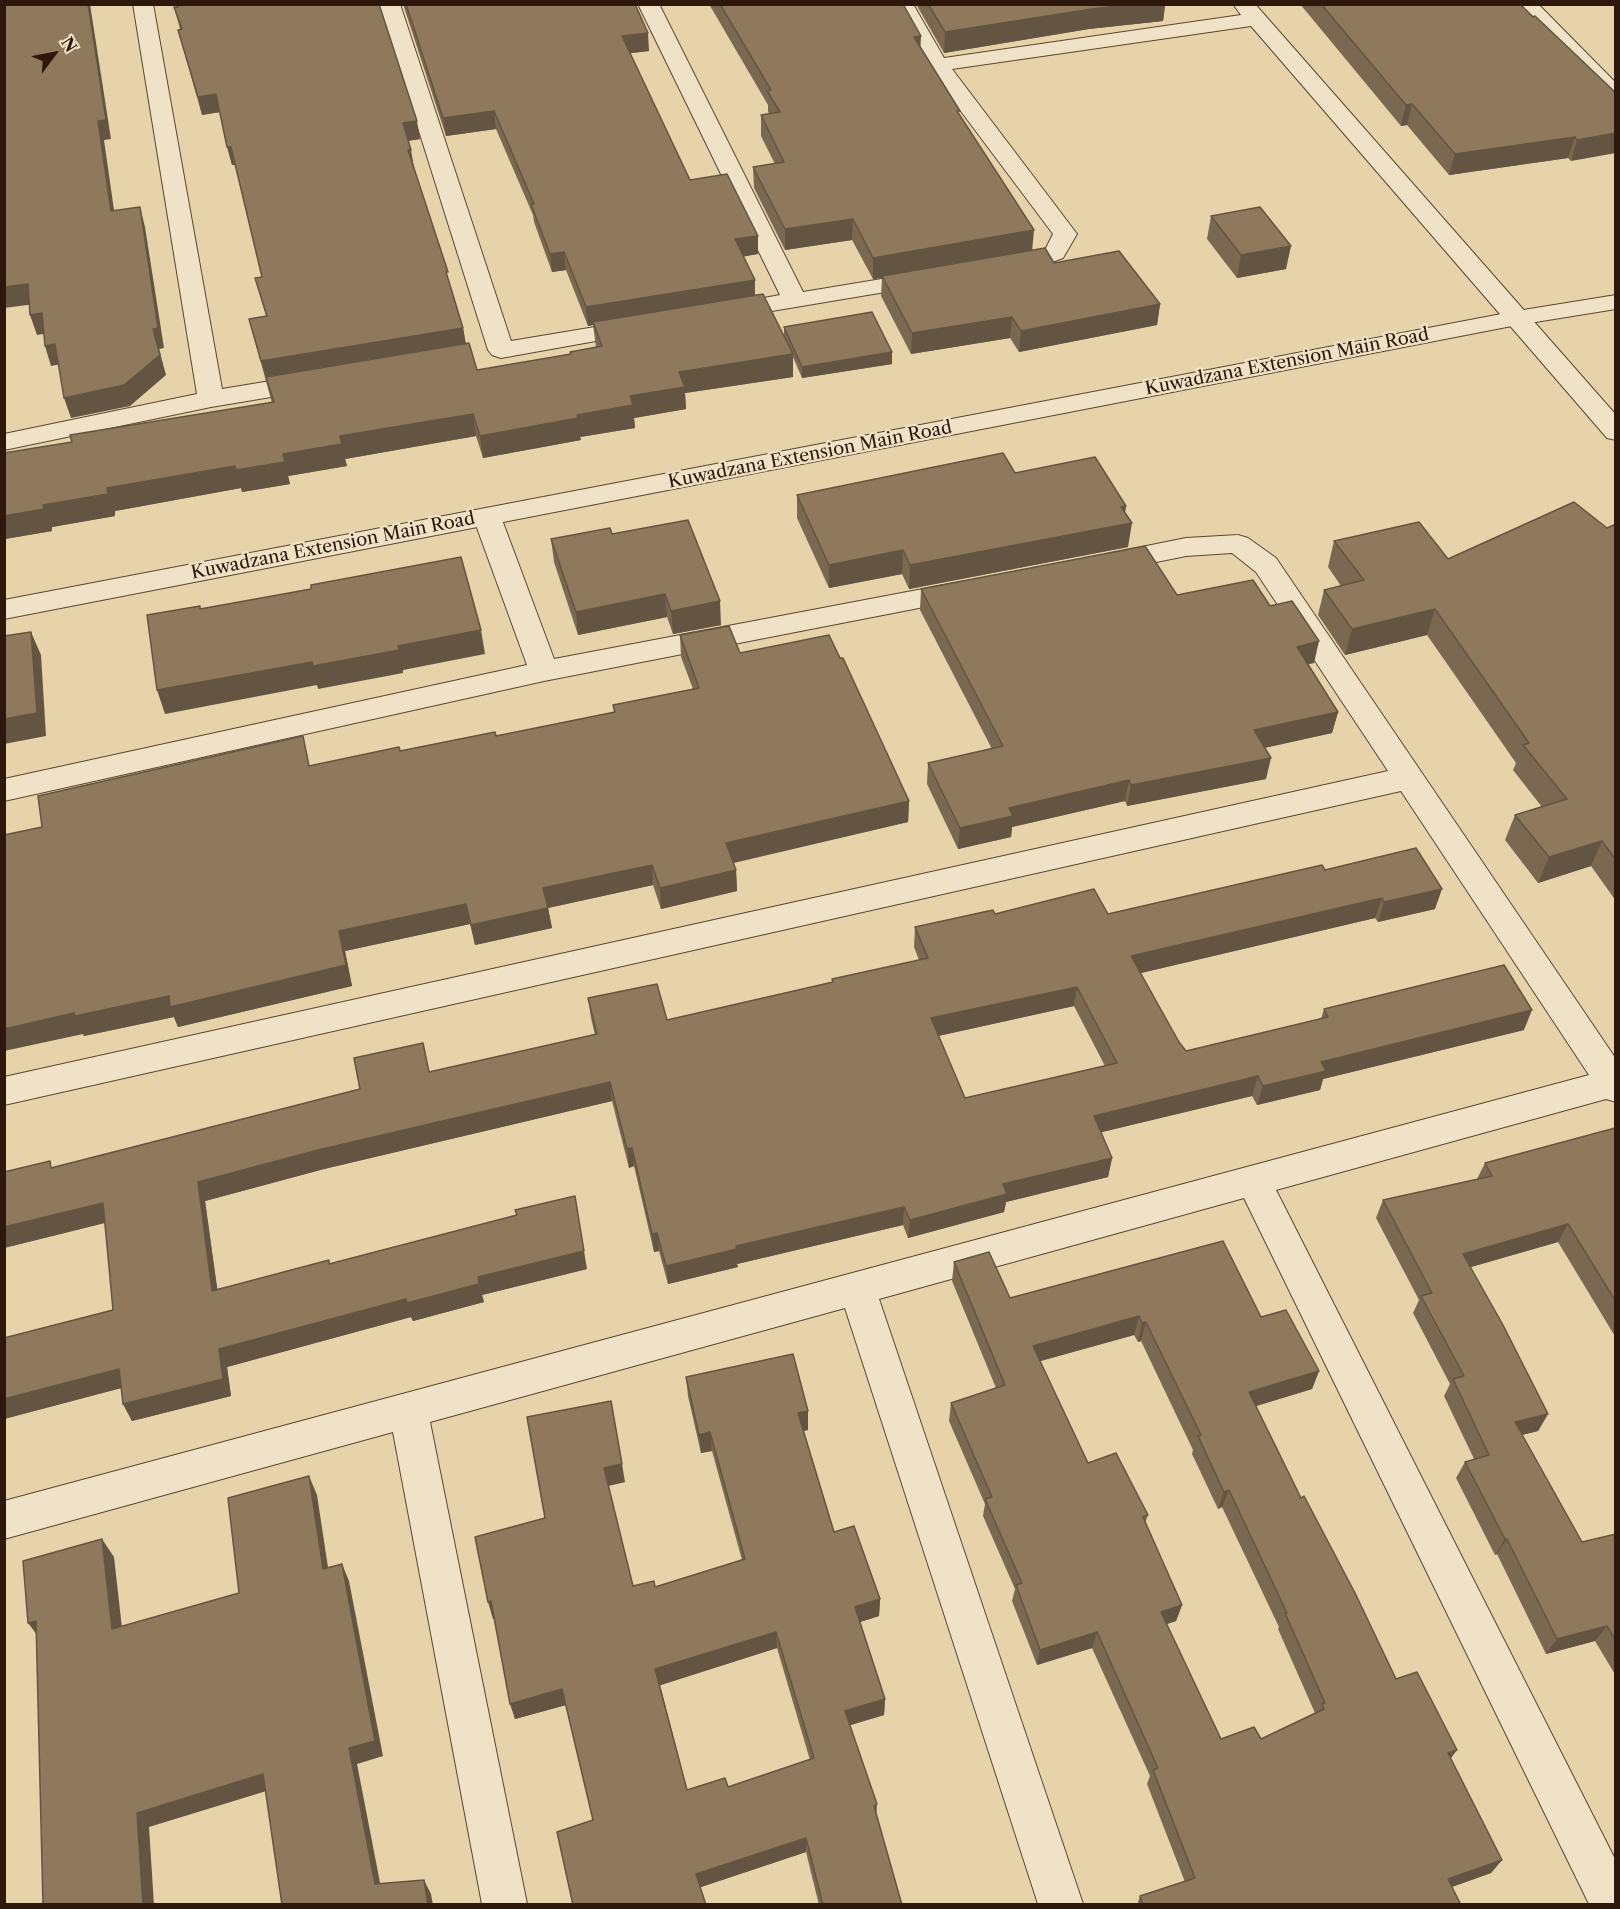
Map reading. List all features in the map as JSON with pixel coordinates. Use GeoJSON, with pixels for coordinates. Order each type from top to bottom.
{"type":"FeatureCollection","features":[{"type":"Feature","properties":{"kind":"street"},"geometry":{"type":"LineString","coordinates":[[143,4],[211,399]]}},
{"type":"Feature","properties":{"kind":"street"},"geometry":{"type":"LineString","coordinates":[[389,4],[489,352],[654,324]]}},
{"type":"Feature","properties":{"kind":"street"},"geometry":{"type":"LineString","coordinates":[[648,4],[795,300]]}},
{"type":"Feature","properties":{"kind":"street"},"geometry":{"type":"LineString","coordinates":[[902,4],[938,65],[1065,234],[1055,253],[1033,262],[987,269]]}},
{"type":"Feature","properties":{"kind":"street"},"geometry":{"type":"LineString","coordinates":[[1526,4],[1616,96]]}},
{"type":"Feature","properties":{"kind":"street"},"geometry":{"type":"LineString","coordinates":[[938,65],[1250,12],[1616,432]]}},
{"type":"Feature","properties":{"kind":"street"},"geometry":{"type":"LineString","coordinates":[[701,316],[942,276]]}},
{"type":"Feature","properties":{"kind":"street","name":"Kuwadzana Extension Main Road"},"geometry":{"type":"LineString","coordinates":[[4,610],[1517,318],[1616,302]]}},
{"type":"Feature","properties":{"kind":"street"},"geometry":{"type":"LineString","coordinates":[[4,442],[211,399],[339,377]]}},
{"type":"Feature","properties":{"kind":"street"},"geometry":{"type":"LineString","coordinates":[[487,517],[544,671]]}},
{"type":"Feature","properties":{"kind":"street"},"geometry":{"type":"LineString","coordinates":[[4,1520],[1253,1180],[1614,1085],[1266,565],[1238,544],[1186,547],[1081,568]]}},
{"type":"Feature","properties":{"kind":"street"},"geometry":{"type":"LineString","coordinates":[[4,790],[544,671],[988,586]]}},
{"type":"Feature","properties":{"kind":"street"},"geometry":{"type":"LineString","coordinates":[[4,1091],[1409,778]]}},
{"type":"Feature","properties":{"kind":"street"},"geometry":{"type":"LineString","coordinates":[[1253,1180],[1613,1905]]}},
{"type":"Feature","properties":{"kind":"street"},"geometry":{"type":"LineString","coordinates":[[857,1288],[1061,1905]]}},
{"type":"Feature","properties":{"kind":"street"},"geometry":{"type":"LineString","coordinates":[[408,1410],[505,1905]]}},
{"type":"Feature","properties":{"kind":"building"},"geometry":{"type":"Polygon","coordinates":[[[4,4],[88,4],[106,120],[98,121],[111,211],[140,207],[158,328],[153,329],[160,355],[124,385],[64,398],[55,344],[45,346],[42,313],[30,315],[28,284],[4,287],[4,4]]]}},
{"type":"Feature","properties":{"kind":"building"},"geometry":{"type":"Polygon","coordinates":[[[177,4],[379,4],[417,121],[403,123],[411,150],[408,150],[448,272],[446,272],[463,328],[261,361],[249,319],[267,316],[255,278],[262,277],[231,147],[227,147],[216,94],[198,97],[178,30],[182,29],[174,7],[178,7],[177,4]]]}},
{"type":"Feature","properties":{"kind":"building"},"geometry":{"type":"Polygon","coordinates":[[[406,4],[635,4],[648,33],[622,36],[690,180],[727,174],[758,236],[735,239],[755,280],[586,307],[564,252],[550,254],[531,204],[534,204],[494,111],[443,118],[406,4]]]}},
{"type":"Feature","properties":{"kind":"building"},"geometry":{"type":"Polygon","coordinates":[[[720,4],[903,4],[921,36],[914,37],[960,111],[957,111],[1034,230],[873,258],[853,219],[785,229],[753,167],[784,162],[761,115],[780,112],[767,91],[771,90],[720,4]]]}},
{"type":"Feature","properties":{"kind":"building"},"geometry":{"type":"Polygon","coordinates":[[[928,4],[1132,4],[945,32],[928,4]]]}},
{"type":"Feature","properties":{"kind":"building"},"geometry":{"type":"Polygon","coordinates":[[[1321,4],[1520,4],[1616,93],[1616,133],[1577,140],[1575,137],[1455,154],[1412,104],[1406,105],[1321,4]]]}},
{"type":"Feature","properties":{"kind":"building"},"geometry":{"type":"Polygon","coordinates":[[[1260,207],[1291,246],[1241,255],[1211,216],[1260,207]]]}},
{"type":"Feature","properties":{"kind":"building"},"geometry":{"type":"Polygon","coordinates":[[[1045,248],[1054,263],[1119,251],[1160,304],[1021,331],[1012,317],[912,333],[882,276],[1045,248]]]}},
{"type":"Feature","properties":{"kind":"building"},"geometry":{"type":"Polygon","coordinates":[[[763,294],[793,354],[679,372],[685,387],[630,396],[633,405],[577,415],[578,418],[480,436],[473,414],[340,436],[342,444],[283,454],[285,462],[236,470],[235,466],[107,488],[108,494],[43,505],[44,509],[4,516],[4,453],[72,442],[70,435],[274,402],[266,377],[469,343],[477,370],[571,354],[570,352],[602,346],[593,322],[763,294]]]}},
{"type":"Feature","properties":{"kind":"building"},"geometry":{"type":"Polygon","coordinates":[[[872,312],[892,352],[802,367],[784,327],[872,312]]]}},
{"type":"Feature","properties":{"kind":"building"},"geometry":{"type":"Polygon","coordinates":[[[1003,453],[1015,473],[1095,457],[1126,506],[1121,507],[1132,523],[910,565],[903,550],[829,565],[797,495],[1003,453]]]}},
{"type":"Feature","properties":{"kind":"building"},"geometry":{"type":"Polygon","coordinates":[[[1574,502],[1607,528],[1616,524],[1616,860],[1602,841],[1549,857],[1515,815],[1567,799],[1523,745],[1529,743],[1435,609],[1352,629],[1324,590],[1364,580],[1334,541],[1419,522],[1448,559],[1574,502]]]}},
{"type":"Feature","properties":{"kind":"building"},"geometry":{"type":"Polygon","coordinates":[[[688,520],[720,601],[671,611],[665,594],[576,612],[551,539],[610,528],[612,534],[688,520]]]}},
{"type":"Feature","properties":{"kind":"building"},"geometry":{"type":"Polygon","coordinates":[[[1145,546],[1177,595],[1253,580],[1270,606],[1292,601],[1319,641],[1297,647],[1338,712],[1254,730],[1271,758],[1131,785],[1129,780],[1009,808],[1013,816],[960,828],[928,763],[1003,746],[921,589],[1145,546]]]}},
{"type":"Feature","properties":{"kind":"building"},"geometry":{"type":"Polygon","coordinates":[[[461,557],[481,630],[398,646],[399,650],[313,666],[312,662],[157,690],[147,615],[200,606],[200,609],[311,589],[311,585],[461,557]]]}},
{"type":"Feature","properties":{"kind":"building"},"geometry":{"type":"Polygon","coordinates":[[[729,626],[740,653],[829,635],[840,658],[843,658],[909,801],[726,843],[736,870],[660,888],[652,865],[543,888],[548,908],[471,925],[466,904],[339,931],[346,965],[170,1007],[169,996],[75,1016],[74,1013],[4,1029],[4,835],[42,827],[38,796],[303,736],[309,766],[399,747],[400,751],[495,732],[496,736],[615,712],[613,705],[699,688],[680,635],[729,626]]]}},
{"type":"Feature","properties":{"kind":"building"},"geometry":{"type":"Polygon","coordinates":[[[31,632],[37,713],[4,719],[4,636],[31,632]]]}},
{"type":"Feature","properties":{"kind":"building"},"geometry":{"type":"Polygon","coordinates":[[[1416,848],[1442,889],[1384,902],[1382,898],[1131,956],[1186,1051],[1328,1017],[1324,1009],[1504,965],[1532,1010],[1321,1062],[1326,1071],[1263,1086],[1258,1076],[1094,1116],[1112,1158],[1003,1184],[1007,1194],[910,1220],[904,1207],[736,1246],[737,1249],[666,1266],[657,1233],[652,1234],[632,1148],[627,1149],[610,1082],[318,1150],[198,1182],[212,1291],[329,1260],[329,1264],[517,1215],[515,1210],[575,1196],[584,1251],[478,1277],[479,1284],[407,1303],[406,1299],[219,1349],[223,1379],[123,1404],[119,1369],[4,1399],[4,1338],[113,1310],[103,1203],[4,1227],[4,1172],[50,1161],[51,1168],[360,1089],[354,1058],[423,1043],[429,1072],[597,1034],[588,998],[657,984],[667,1020],[928,958],[915,927],[993,910],[995,914],[1094,889],[1108,914],[1322,865],[1325,870],[1416,848]],[[1077,987],[931,1018],[965,1098],[1117,1063],[1077,987]]]}},
{"type":"Feature","properties":{"kind":"building"},"geometry":{"type":"Polygon","coordinates":[[[1615,1128],[1616,1302],[1568,1224],[1463,1254],[1503,1325],[1548,1414],[1515,1422],[1582,1542],[1616,1534],[1616,1641],[1607,1626],[1557,1639],[1465,1462],[1489,1455],[1453,1379],[1464,1376],[1421,1296],[1432,1293],[1383,1200],[1492,1176],[1485,1163],[1615,1128]]]}},
{"type":"Feature","properties":{"kind":"building"},"geometry":{"type":"Polygon","coordinates":[[[1223,1241],[1261,1317],[1286,1310],[1319,1371],[1249,1392],[1301,1498],[1304,1496],[1355,1593],[1396,1679],[1417,1672],[1457,1750],[1448,1753],[1502,1860],[1448,1879],[1461,1905],[1143,1905],[1140,1896],[1195,1878],[1153,1770],[1158,1768],[1097,1632],[1040,1650],[1016,1585],[1022,1583],[985,1499],[992,1497],[951,1403],[1005,1385],[954,1262],[989,1252],[1010,1298],[1223,1241]],[[1139,1316],[1033,1346],[1088,1463],[1116,1453],[1148,1515],[1143,1517],[1182,1605],[1161,1612],[1221,1739],[1254,1727],[1261,1739],[1324,1709],[1322,1704],[1325,1703],[1285,1613],[1287,1613],[1229,1490],[1224,1492],[1198,1436],[1201,1435],[1146,1322],[1142,1323],[1139,1316]]]}},
{"type":"Feature","properties":{"kind":"building"},"geometry":{"type":"Polygon","coordinates":[[[793,1354],[808,1411],[798,1413],[834,1532],[854,1526],[880,1599],[855,1607],[885,1699],[845,1711],[877,1804],[874,1806],[902,1905],[823,1905],[806,1838],[696,1874],[706,1905],[573,1905],[557,1832],[593,1820],[562,1689],[510,1704],[491,1601],[488,1602],[475,1537],[545,1518],[527,1417],[611,1401],[622,1464],[604,1468],[633,1586],[654,1581],[655,1587],[745,1559],[710,1432],[699,1435],[686,1377],[793,1354]],[[776,1632],[655,1669],[687,1790],[725,1778],[728,1787],[814,1758],[776,1632]]]}},
{"type":"Feature","properties":{"kind":"building"},"geometry":{"type":"Polygon","coordinates":[[[309,1476],[323,1569],[342,1564],[375,1741],[349,1748],[375,1884],[424,1880],[428,1905],[282,1905],[263,1774],[137,1813],[143,1905],[43,1905],[36,1621],[28,1623],[23,1561],[102,1539],[112,1629],[239,1593],[228,1498],[309,1476]]]}}]}
